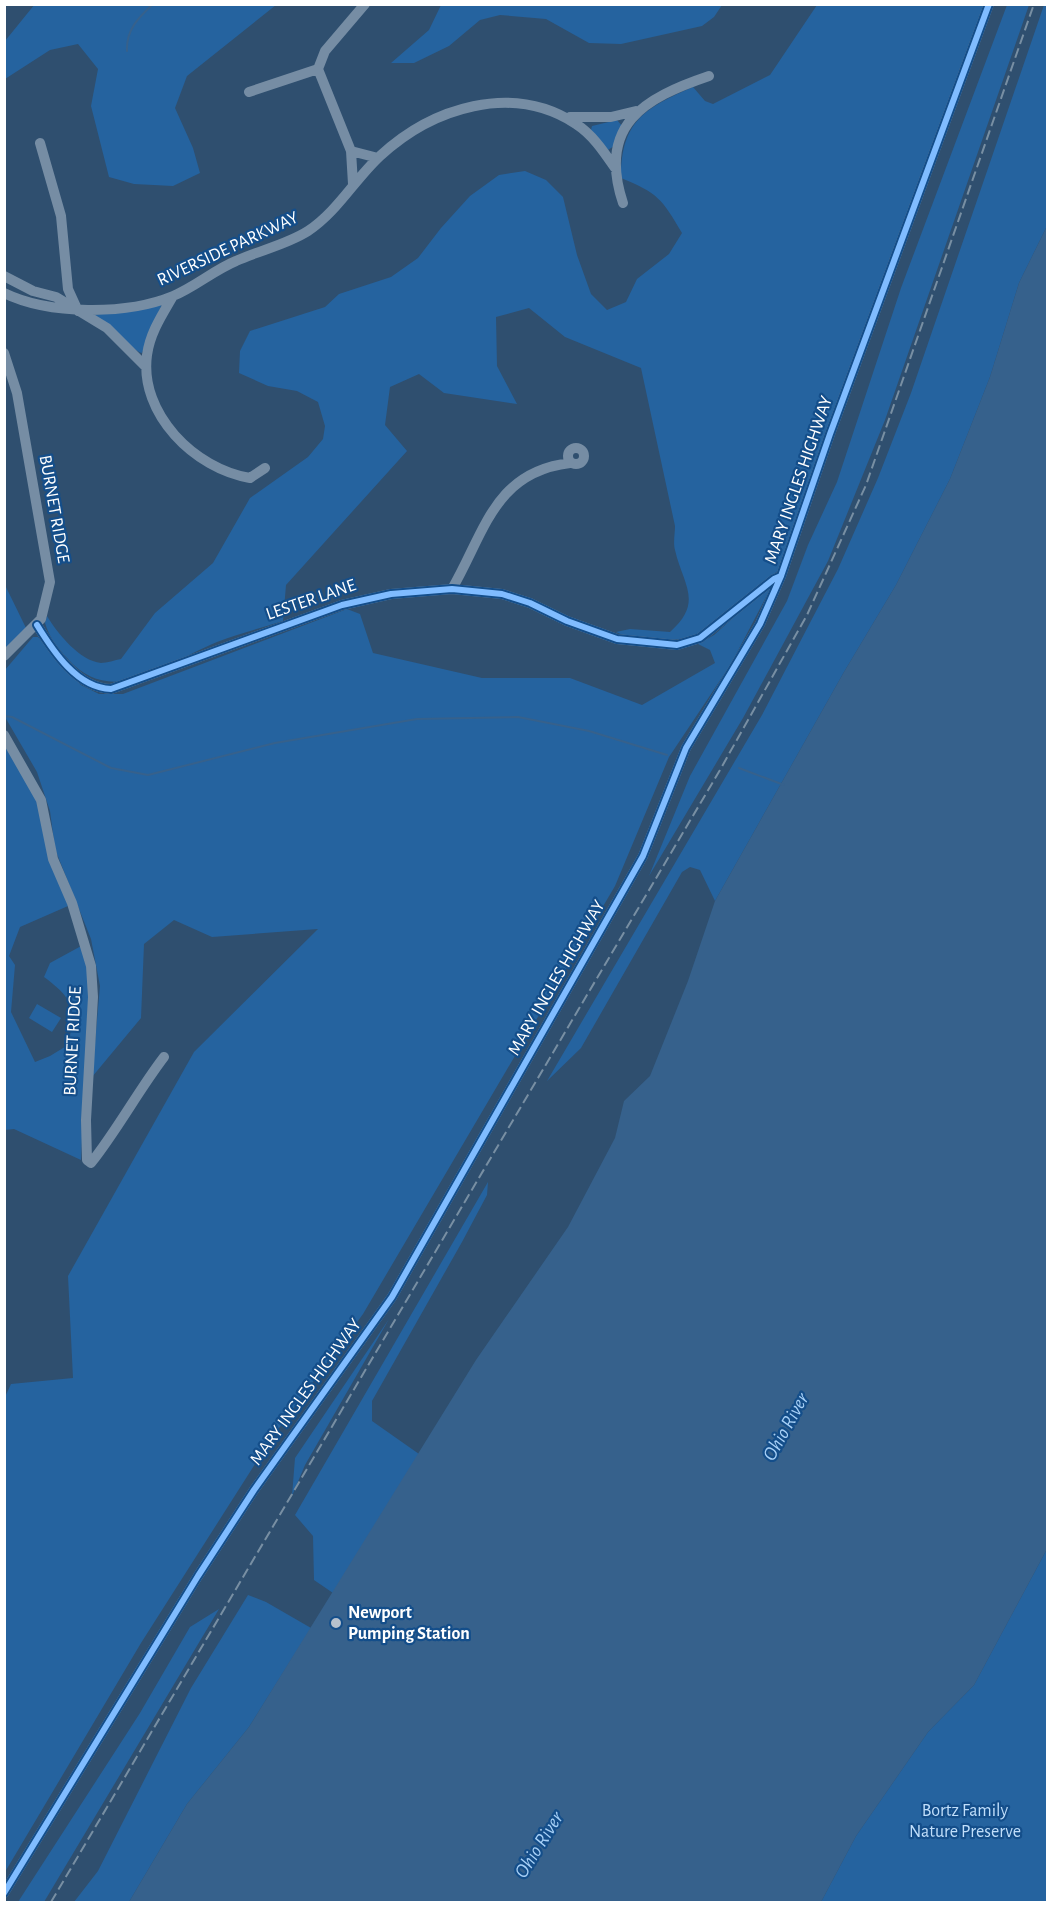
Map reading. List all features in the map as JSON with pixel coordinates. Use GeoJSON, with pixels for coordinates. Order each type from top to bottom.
{"type":"FeatureCollection","features":[{"type":"Feature","properties":{"kind":"street"},"geometry":{"type":"LineString","coordinates":[[353,184],[351,151],[318,69],[325,51],[365,4]]}},
{"type":"Feature","properties":{"kind":"street","name":"MARY INGLES HIGHWAY"},"geometry":{"type":"LineString","coordinates":[[4,1893],[207,1561],[254,1490],[392,1297],[628,885],[652,836],[686,748],[760,624],[781,576],[830,434],[988,4]]}},
{"type":"Feature","properties":{"kind":"street"},"geometry":{"type":"LineString","coordinates":[[249,92],[318,69]]}},
{"type":"Feature","properties":{"kind":"street","name":"RIVERSIDE PARKWAY"},"geometry":{"type":"LineString","coordinates":[[615,168],[621,138],[629,118],[636,111],[670,91],[709,76]]}},
{"type":"Feature","properties":{"kind":"street","name":"RIVERSIDE PARKWAY"},"geometry":{"type":"LineString","coordinates":[[4,293],[36,306],[78,311],[131,306],[173,296],[226,265],[307,232],[335,207],[378,158],[417,128],[469,106],[492,103],[518,104],[561,115],[594,118],[636,111]]}},
{"type":"Feature","properties":{"kind":"street","name":"RIVERSIDE PARKWAY"},"geometry":{"type":"LineString","coordinates":[[561,115],[591,136],[615,168],[623,203]]}},
{"type":"Feature","properties":{"kind":"street"},"geometry":{"type":"LineString","coordinates":[[40,142],[60,208],[68,289],[78,311]]}},
{"type":"Feature","properties":{"kind":"street"},"geometry":{"type":"LineString","coordinates":[[351,151],[378,158]]}},
{"type":"Feature","properties":{"kind":"street"},"geometry":{"type":"LineString","coordinates":[[4,276],[33,291],[56,297],[116,335],[146,367]]}},
{"type":"Feature","properties":{"kind":"street"},"geometry":{"type":"LineString","coordinates":[[173,296],[153,333],[146,367],[154,398],[165,422],[194,454],[220,471],[250,478],[265,468]]}},
{"type":"Feature","properties":{"kind":"street","name":"BURNET RIDGE"},"geometry":{"type":"LineString","coordinates":[[4,353],[17,393],[49,570],[45,610],[37,625],[4,656]]}},
{"type":"Feature","properties":{"kind":"street"},"geometry":{"type":"LineString","coordinates":[[452,590],[495,509],[509,489],[528,474],[570,463]]}},
{"type":"Feature","properties":{"kind":"street","name":"LESTER LANE"},"geometry":{"type":"LineString","coordinates":[[37,625],[73,671],[92,686],[111,688],[360,599],[392,594],[452,590],[512,596],[617,639],[671,645],[700,638],[774,579],[781,576]]}},
{"type":"Feature","properties":{"kind":"street","name":"BURNET RIDGE"},"geometry":{"type":"LineString","coordinates":[[4,735],[41,800],[53,859],[72,903],[91,966],[93,997],[86,1120],[87,1160],[91,1163],[109,1141],[164,1057]]}},
{"type":"Feature","properties":{"kind":"green space"},"geometry":{"type":"Polygon","coordinates":[[[35,4],[276,5],[187,76],[175,108],[193,148],[200,173],[173,186],[134,184],[109,177],[91,106],[98,69],[78,44],[50,50],[5,79],[5,41],[35,4]]]}},
{"type":"Feature","properties":{"kind":"green space"},"geometry":{"type":"Polygon","coordinates":[[[441,4],[722,5],[714,17],[702,26],[621,44],[589,43],[546,19],[500,15],[480,20],[449,46],[414,63],[391,63],[429,30],[441,4]]]}},
{"type":"Feature","properties":{"kind":"green space"},"geometry":{"type":"Polygon","coordinates":[[[817,5],[986,5],[779,570],[702,632],[693,636],[659,641],[636,639],[616,632],[630,629],[670,632],[680,621],[689,602],[686,583],[674,547],[675,526],[641,368],[565,337],[529,308],[496,317],[497,366],[517,404],[444,393],[419,374],[390,387],[385,425],[407,451],[286,585],[283,621],[217,642],[159,670],[121,681],[102,680],[84,673],[63,654],[49,633],[45,623],[47,616],[63,638],[85,657],[101,663],[121,659],[155,613],[213,563],[250,498],[308,457],[323,439],[325,426],[318,402],[297,391],[268,386],[239,373],[240,351],[250,331],[325,307],[339,294],[391,277],[418,258],[470,196],[499,175],[525,171],[546,180],[563,197],[577,255],[591,294],[607,310],[626,302],[637,279],[669,254],[682,233],[658,198],[621,178],[622,159],[631,130],[649,110],[693,87],[705,101],[713,104],[770,75],[817,5]]]}},
{"type":"Feature","properties":{"kind":"green space"},"geometry":{"type":"Polygon","coordinates":[[[1007,5],[1029,5],[885,420],[828,561],[743,718],[649,876],[690,776],[787,601],[808,545],[837,482],[901,288],[1007,5]]]}},
{"type":"Feature","properties":{"kind":"green space"},"geometry":{"type":"Polygon","coordinates":[[[1044,5],[1047,5],[1047,226],[1019,283],[990,377],[950,479],[896,585],[844,672],[715,901],[700,870],[690,867],[682,872],[581,1048],[547,1081],[762,715],[838,569],[878,478],[911,393],[1044,5]]]}},
{"type":"Feature","properties":{"kind":"green space"},"geometry":{"type":"Polygon","coordinates":[[[617,120],[622,126],[614,146],[608,150],[591,130],[592,126],[617,120]]]}},
{"type":"Feature","properties":{"kind":"green space"},"geometry":{"type":"Polygon","coordinates":[[[162,304],[142,353],[94,315],[162,304]]]}},
{"type":"Feature","properties":{"kind":"green space"},"geometry":{"type":"Polygon","coordinates":[[[775,580],[731,664],[669,757],[615,886],[363,1314],[271,1439],[141,1643],[5,1872],[5,1397],[11,1384],[73,1378],[68,1276],[194,1052],[318,929],[212,937],[174,920],[144,944],[141,1018],[92,1077],[100,986],[91,939],[55,849],[50,811],[37,772],[5,717],[5,670],[33,637],[38,637],[81,685],[99,694],[123,694],[347,609],[360,614],[373,653],[482,678],[570,678],[642,705],[715,663],[710,650],[698,644],[714,635],[775,580]]]}},
{"type":"Feature","properties":{"kind":"green space"},"geometry":{"type":"Polygon","coordinates":[[[4,583],[26,628],[5,649],[4,649],[4,583]]]}},
{"type":"Feature","properties":{"kind":"green space"},"geometry":{"type":"Polygon","coordinates":[[[4,742],[37,796],[68,906],[20,927],[9,956],[15,965],[11,1012],[35,1062],[68,1045],[71,1033],[71,1006],[62,992],[44,977],[50,963],[83,945],[87,960],[89,987],[81,1160],[14,1129],[5,1130],[4,742]]]}},
{"type":"Feature","properties":{"kind":"green space"},"geometry":{"type":"Polygon","coordinates":[[[37,1004],[61,1018],[52,1032],[29,1018],[37,1004]]]}},
{"type":"Feature","properties":{"kind":"green space"},"geometry":{"type":"Polygon","coordinates":[[[488,1182],[487,1195],[372,1401],[372,1421],[419,1454],[333,1593],[314,1580],[313,1536],[295,1515],[488,1182]]]}},
{"type":"Feature","properties":{"kind":"green space"},"geometry":{"type":"Polygon","coordinates":[[[389,1319],[305,1465],[292,1496],[295,1458],[389,1319]]]}},
{"type":"Feature","properties":{"kind":"green space","name":"Bortz Family Nature Preserve"},"geometry":{"type":"Polygon","coordinates":[[[1047,1549],[1047,1902],[821,1902],[856,1836],[928,1732],[974,1685],[1047,1549]]]}},
{"type":"Feature","properties":{"kind":"green space"},"geometry":{"type":"Polygon","coordinates":[[[248,1595],[266,1602],[311,1628],[249,1727],[187,1804],[129,1902],[74,1902],[98,1871],[191,1688],[248,1595]]]}},
{"type":"Feature","properties":{"kind":"green space"},"geometry":{"type":"Polygon","coordinates":[[[219,1609],[44,1902],[18,1902],[140,1713],[190,1627],[219,1609]]]}},
{"type":"Feature","properties":{"kind":"water","name":"Ohio River"},"geometry":{"type":"Polygon","coordinates":[[[1047,226],[1047,1549],[974,1685],[928,1732],[856,1836],[821,1902],[129,1902],[187,1804],[249,1727],[476,1360],[568,1227],[615,1138],[624,1101],[650,1076],[688,981],[715,901],[844,672],[896,585],[950,479],[990,377],[1019,283],[1047,226]]]}},
{"type":"Feature","properties":{"kind":"waterway"},"geometry":{"type":"LineString","coordinates":[[127,51],[131,31],[138,19],[153,4]]}},
{"type":"Feature","properties":{"kind":"waterway"},"geometry":{"type":"LineString","coordinates":[[4,716],[12,717],[111,768],[148,775],[275,743],[417,719],[518,717],[589,731],[667,755]]}},
{"type":"Feature","properties":{"kind":"waterway"},"geometry":{"type":"LineString","coordinates":[[739,768],[784,785]]}},
{"type":"Feature","properties":{"kind":"railway"},"geometry":{"type":"LineString","coordinates":[[51,1902],[720,770],[807,615],[866,485],[1034,4]]}},
{"type":"Feature","properties":{"kind":"cycle path"},"geometry":{"type":"LineString","coordinates":[[4,1893],[198,1576],[254,1490],[392,1297],[643,856],[686,748],[760,624],[781,576],[830,434],[989,4]]}},
{"type":"Feature","properties":{"kind":"cycle path"},"geometry":{"type":"LineString","coordinates":[[37,625],[58,656],[77,675],[99,687],[111,689],[342,605],[391,594],[452,589],[502,594],[530,603],[567,621],[617,639],[677,645],[700,638],[774,579],[781,576]]}},
{"type":"Feature","properties":{"kind":"place","name":"Newport Pumping Station"},"geometry":{"type":"Point","coordinates":[336,1623]}}]}
